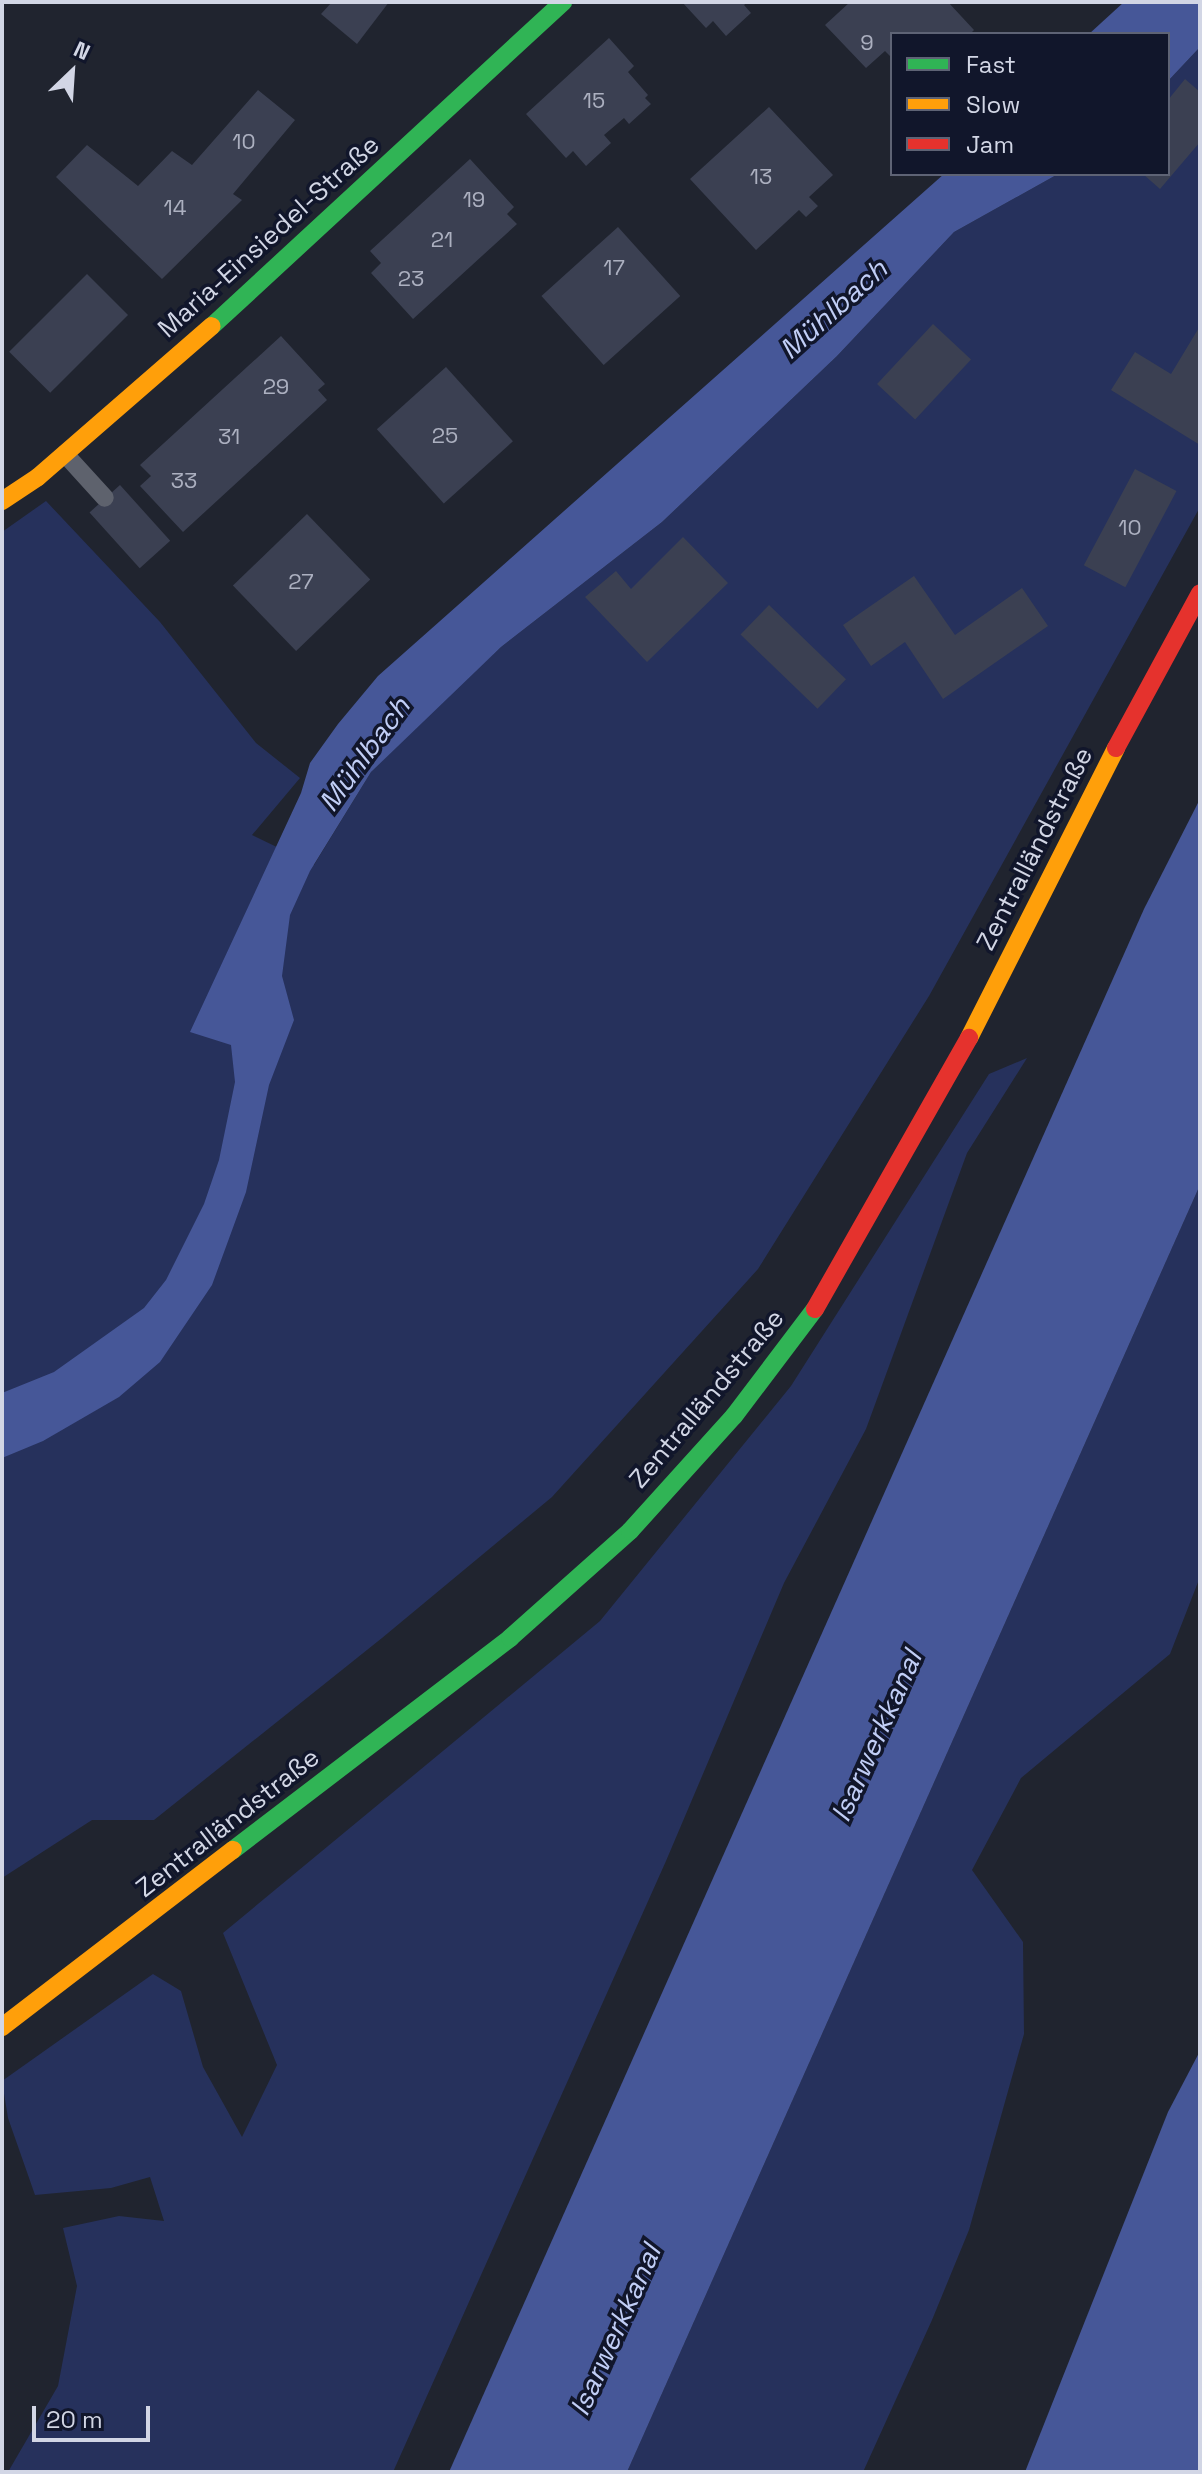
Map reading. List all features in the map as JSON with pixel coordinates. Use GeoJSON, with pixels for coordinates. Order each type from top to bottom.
{"type":"FeatureCollection","features":[{"type":"Feature","properties":{"kind":"street","name":"Maria-Einsiedel-Straße"},"geometry":{"type":"LineString","coordinates":[[2,501],[38,477],[278,268],[563,2]]}},
{"type":"Feature","properties":{"kind":"street","name":"Zentralländstraße"},"geometry":{"type":"LineString","coordinates":[[2,2027],[510,1638],[630,1531],[734,1416],[818,1304],[964,1046],[1074,827],[1200,593]]}},
{"type":"Feature","properties":{"kind":"lane"},"geometry":{"type":"LineString","coordinates":[[65,454],[105,498]]}},
{"type":"Feature","properties":{"kind":"shaded area"},"geometry":{"type":"Polygon","coordinates":[[[1200,47],[1200,507],[929,996],[758,1269],[552,1497],[382,1638],[154,1820],[92,1820],[2,1878],[2,532],[46,501],[160,622],[256,743],[300,778],[252,835],[314,865],[371,772],[405,736],[501,647],[662,522],[837,356],[954,232],[1054,176],[1170,176],[1170,79],[1200,47]]]}},
{"type":"Feature","properties":{"kind":"shaded area"},"geometry":{"type":"Polygon","coordinates":[[[1027,1058],[967,1153],[866,1429],[784,1583],[666,1861],[393,2472],[8,2472],[58,2386],[77,2286],[63,2228],[119,2216],[164,2221],[150,2177],[111,2188],[35,2195],[8,2118],[2,2081],[153,1974],[181,1991],[203,2067],[242,2137],[277,2065],[223,1933],[600,1621],[791,1386],[989,1074],[1027,1058]]]}},
{"type":"Feature","properties":{"kind":"shaded area"},"geometry":{"type":"Polygon","coordinates":[[[1200,1185],[1200,1577],[1170,1654],[1021,1778],[972,1870],[1023,1942],[1024,2034],[969,2230],[932,2320],[863,2472],[627,2472],[1200,1185]]]}},
{"type":"Feature","properties":{"kind":"water"},"geometry":{"type":"Polygon","coordinates":[[[1124,2],[1200,2],[1200,47],[1170,79],[1170,32],[1091,32],[1124,2]]]}},
{"type":"Feature","properties":{"kind":"water","name":"Mühlbach"},"geometry":{"type":"Polygon","coordinates":[[[942,176],[1054,176],[954,232],[837,356],[662,522],[501,647],[371,772],[310,871],[290,915],[282,976],[294,1020],[269,1085],[246,1192],[212,1285],[160,1362],[119,1397],[43,1441],[2,1458],[2,1393],[54,1372],[144,1308],[166,1280],[204,1204],[219,1160],[235,1082],[231,1045],[190,1032],[301,793],[310,763],[378,676],[942,176]]]}},
{"type":"Feature","properties":{"kind":"water","name":"Isarwerkkanal"},"geometry":{"type":"Polygon","coordinates":[[[1200,799],[1200,1185],[627,2472],[449,2472],[1144,909],[1200,799]]]}},
{"type":"Feature","properties":{"kind":"water"},"geometry":{"type":"Polygon","coordinates":[[[1200,2051],[1200,2472],[1025,2472],[1168,2112],[1200,2051]]]}},
{"type":"Feature","properties":{"kind":"building"},"geometry":{"type":"Polygon","coordinates":[[[332,2],[389,2],[357,44],[321,14],[332,2]]]}},
{"type":"Feature","properties":{"kind":"building"},"geometry":{"type":"Polygon","coordinates":[[[682,2],[748,2],[744,5],[751,13],[726,36],[713,21],[706,28],[682,2]]]}},
{"type":"Feature","properties":{"kind":"building"},"geometry":{"type":"Polygon","coordinates":[[[850,2],[948,2],[974,30],[890,32],[890,56],[885,51],[866,68],[825,25],[850,2]]]}},
{"type":"Feature","properties":{"kind":"building"},"geometry":{"type":"Polygon","coordinates":[[[609,38],[634,66],[628,72],[648,95],[645,98],[651,104],[629,124],[624,118],[604,135],[611,143],[586,166],[573,151],[566,158],[526,114],[609,38]]]}},
{"type":"Feature","properties":{"kind":"building"},"geometry":{"type":"Polygon","coordinates":[[[1185,79],[1200,92],[1200,142],[1160,189],[1145,176],[1170,176],[1170,98],[1185,79]]]}},
{"type":"Feature","properties":{"kind":"building"},"geometry":{"type":"Polygon","coordinates":[[[258,90],[295,120],[233,194],[242,200],[162,279],[56,177],[87,145],[138,186],[172,151],[192,165],[258,90]]]}},
{"type":"Feature","properties":{"kind":"building"},"geometry":{"type":"Polygon","coordinates":[[[769,107],[833,175],[809,197],[818,206],[806,217],[799,210],[756,250],[690,179],[769,107]]]}},
{"type":"Feature","properties":{"kind":"building"},"geometry":{"type":"Polygon","coordinates":[[[470,159],[514,207],[507,214],[517,224],[413,319],[371,273],[381,263],[370,251],[470,159]]]}},
{"type":"Feature","properties":{"kind":"building"},"geometry":{"type":"Polygon","coordinates":[[[618,227],[680,296],[604,365],[541,296],[618,227]]]}},
{"type":"Feature","properties":{"kind":"building"},"geometry":{"type":"Polygon","coordinates":[[[87,274],[128,315],[50,393],[9,352],[87,274]]]}},
{"type":"Feature","properties":{"kind":"building"},"geometry":{"type":"Polygon","coordinates":[[[933,324],[971,359],[915,419],[877,384],[933,324]]]}},
{"type":"Feature","properties":{"kind":"building"},"geometry":{"type":"Polygon","coordinates":[[[1200,326],[1200,445],[1111,390],[1135,352],[1171,374],[1200,326]]]}},
{"type":"Feature","properties":{"kind":"building"},"geometry":{"type":"Polygon","coordinates":[[[281,336],[325,384],[318,390],[327,400],[183,532],[140,486],[151,476],[140,465],[281,336]]]}},
{"type":"Feature","properties":{"kind":"building"},"geometry":{"type":"Polygon","coordinates":[[[446,367],[513,441],[444,504],[377,429],[446,367]]]}},
{"type":"Feature","properties":{"kind":"building"},"geometry":{"type":"Polygon","coordinates":[[[1135,469],[1176,491],[1125,587],[1084,565],[1135,469]]]}},
{"type":"Feature","properties":{"kind":"building"},"geometry":{"type":"Polygon","coordinates":[[[120,485],[170,541],[140,568],[90,512],[120,485]]]}},
{"type":"Feature","properties":{"kind":"building"},"geometry":{"type":"Polygon","coordinates":[[[307,514],[370,579],[296,651],[233,586],[307,514]]]}},
{"type":"Feature","properties":{"kind":"building"},"geometry":{"type":"Polygon","coordinates":[[[683,537],[728,583],[647,662],[585,597],[616,571],[631,589],[683,537]]]}},
{"type":"Feature","properties":{"kind":"building"},"geometry":{"type":"Polygon","coordinates":[[[914,576],[955,635],[1022,588],[1048,626],[943,699],[905,642],[871,666],[843,625],[914,576]]]}},
{"type":"Feature","properties":{"kind":"building"},"geometry":{"type":"Polygon","coordinates":[[[769,605],[846,679],[817,709],[741,634],[769,605]]]}},
{"type":"Feature","properties":{"kind":"traffic: fast"},"geometry":{"type":"LineString","coordinates":[[212,326],[563,2]]}},
{"type":"Feature","properties":{"kind":"traffic: fast"},"geometry":{"type":"LineString","coordinates":[[233,1850],[510,1638],[630,1531],[734,1416],[815,1309]]}},
{"type":"Feature","properties":{"kind":"traffic: slow"},"geometry":{"type":"LineString","coordinates":[[2,501],[38,477],[212,326]]}},
{"type":"Feature","properties":{"kind":"traffic: slow"},"geometry":{"type":"LineString","coordinates":[[969,1038],[1116,748]]}},
{"type":"Feature","properties":{"kind":"traffic: slow"},"geometry":{"type":"LineString","coordinates":[[2,2027],[233,1850]]}},
{"type":"Feature","properties":{"kind":"traffic: jam"},"geometry":{"type":"LineString","coordinates":[[1116,748],[1200,593]]}},
{"type":"Feature","properties":{"kind":"traffic: jam"},"geometry":{"type":"LineString","coordinates":[[815,1309],[969,1038]]}}]}
